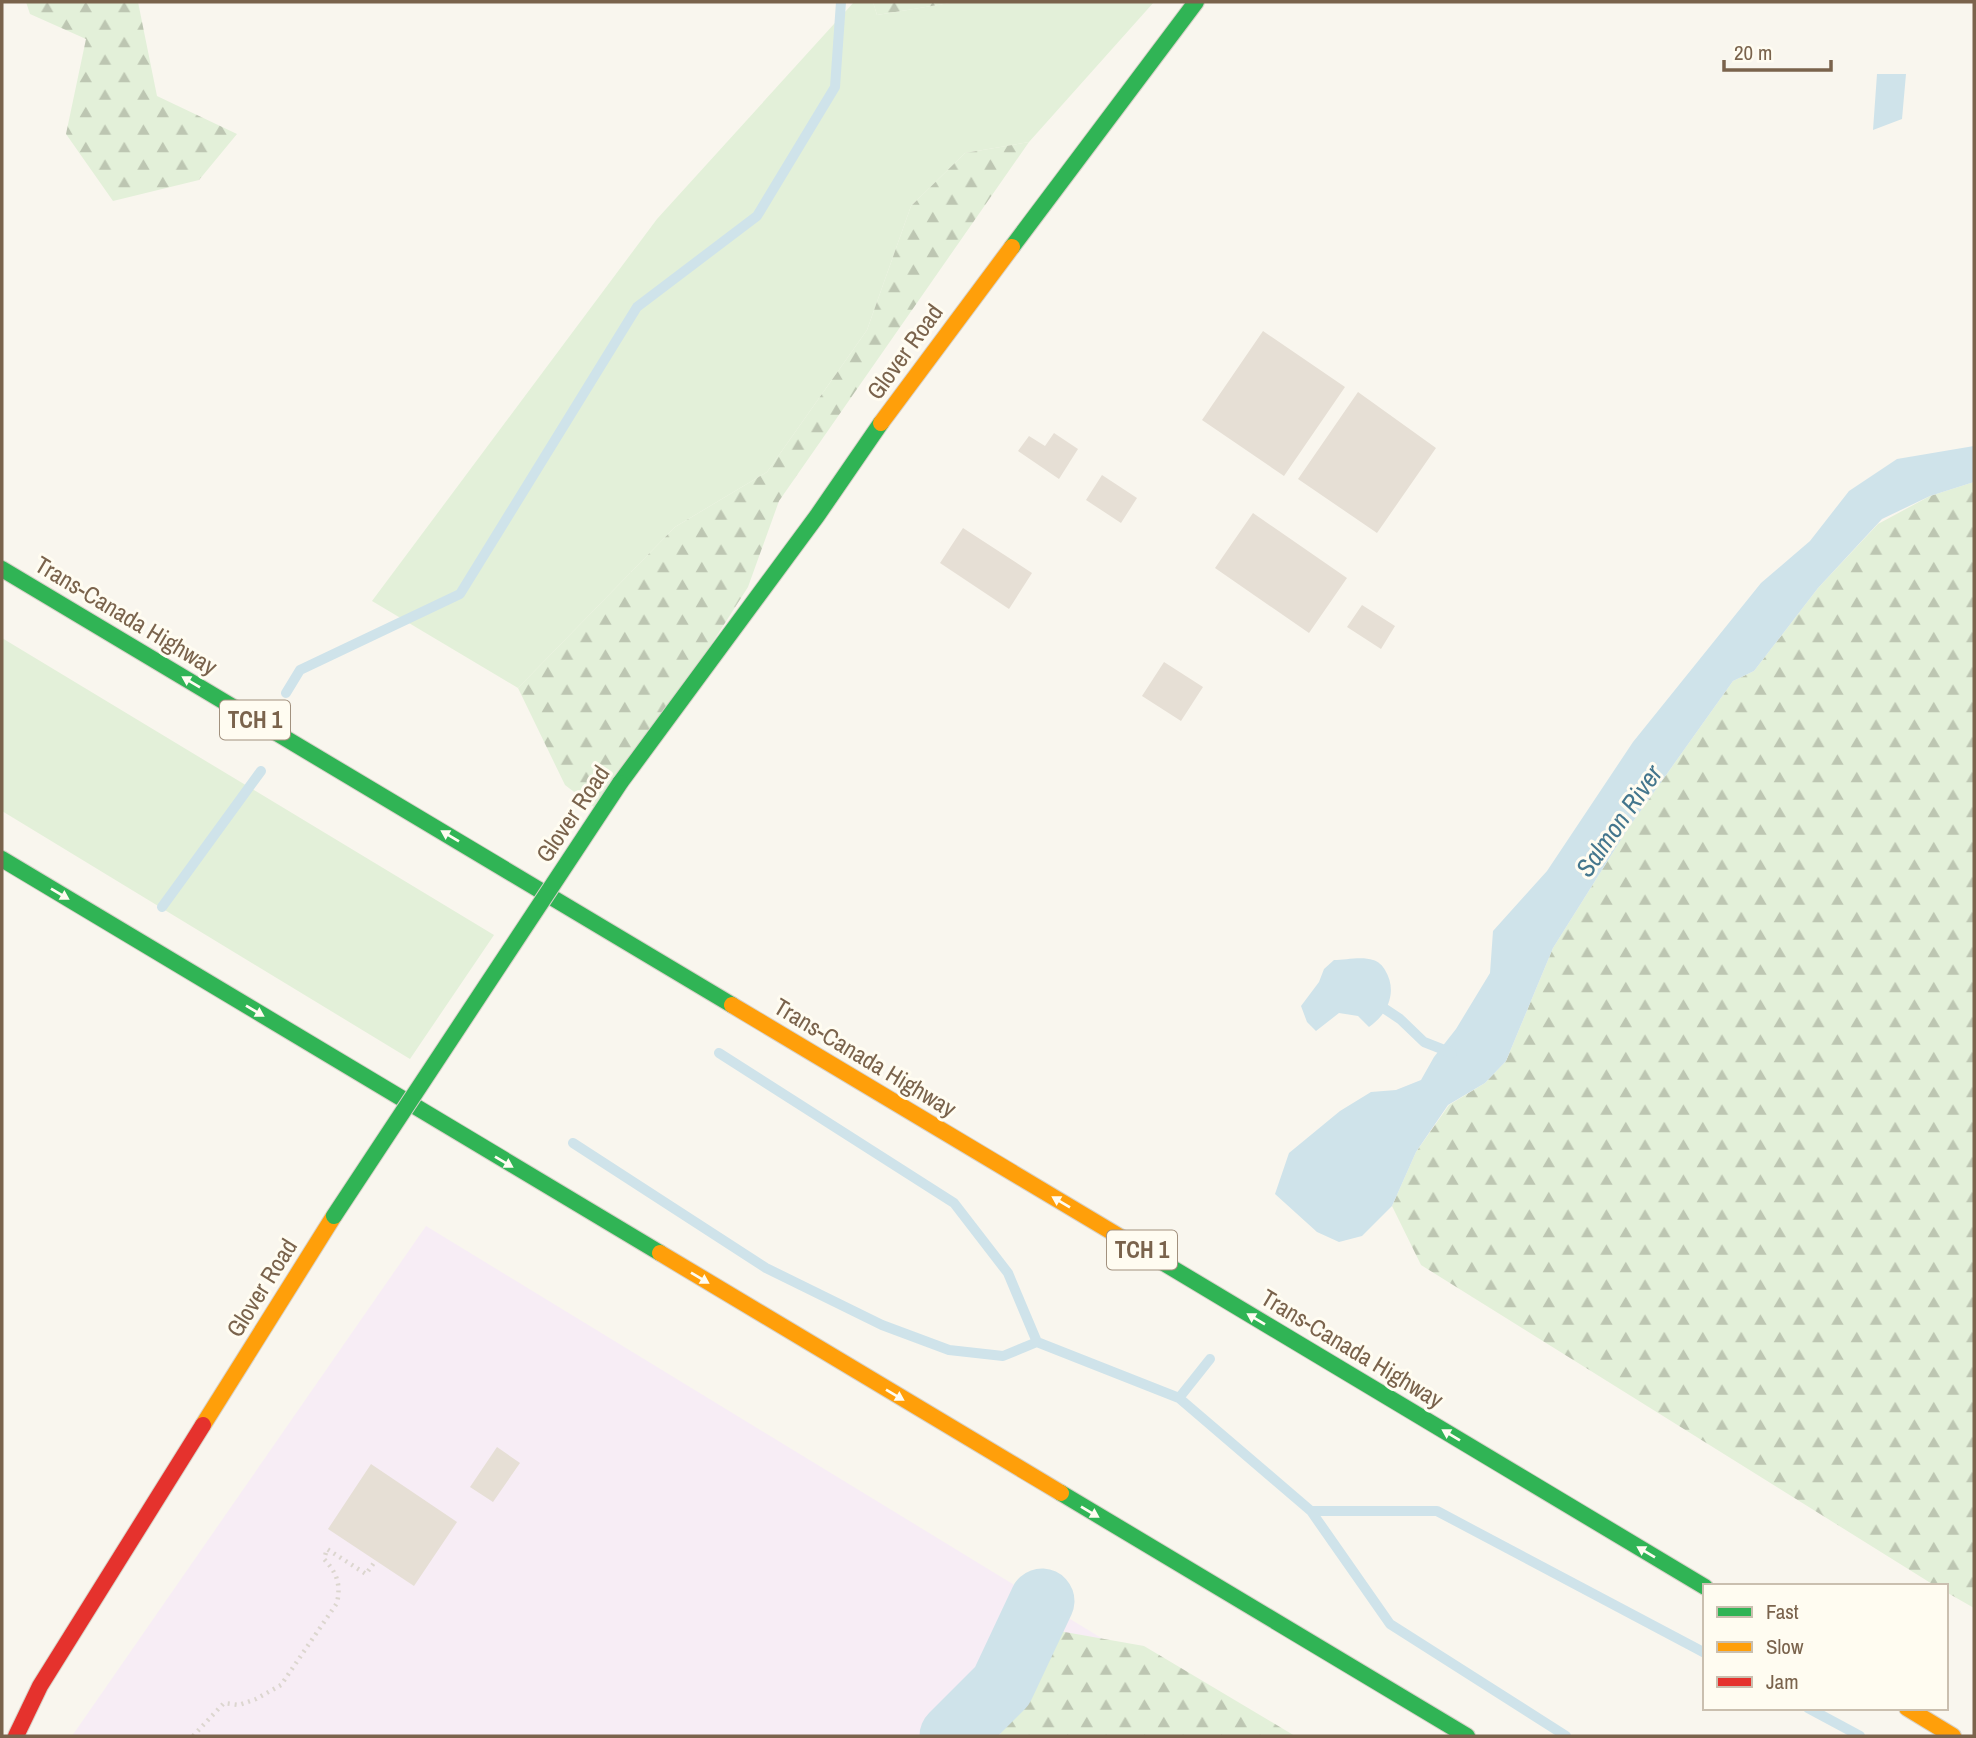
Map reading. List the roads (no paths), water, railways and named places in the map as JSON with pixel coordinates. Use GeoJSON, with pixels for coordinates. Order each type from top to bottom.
{"type":"FeatureCollection","features":[{"type":"Feature","properties":{"kind":"main road","name":"Glover Road"},"geometry":{"type":"LineString","coordinates":[[16,1736],[40,1686],[334,1216],[620,783],[817,516],[896,401],[1196,2]]}},
{"type":"Feature","properties":{"kind":"main road","name":"Trans-Canada Highway"},"geometry":{"type":"LineString","coordinates":[[2,569],[1703,1586]]}},
{"type":"Feature","properties":{"kind":"main road"},"geometry":{"type":"LineString","coordinates":[[2,859],[1467,1736]]}},
{"type":"Feature","properties":{"kind":"main road","name":"Glover Road"},"geometry":{"type":"LineString","coordinates":[[11,1709],[40,1686]]}},
{"type":"Feature","properties":{"kind":"main road"},"geometry":{"type":"LineString","coordinates":[[1910,1710],[1954,1736]]}},
{"type":"Feature","properties":{"kind":"water"},"geometry":{"type":"Polygon","coordinates":[[[1877,74],[1906,74],[1902,119],[1873,130],[1877,74]]]}},
{"type":"Feature","properties":{"kind":"water"},"geometry":{"type":"Polygon","coordinates":[[[1974,446],[1974,482],[1930,496],[1882,519],[1818,588],[1754,671],[1733,681],[1627,830],[1553,948],[1506,1061],[1485,1083],[1448,1105],[1416,1152],[1392,1206],[1362,1236],[1339,1242],[1317,1232],[1275,1194],[1289,1153],[1340,1111],[1371,1092],[1396,1090],[1421,1080],[1490,973],[1493,931],[1547,871],[1633,742],[1761,583],[1810,541],[1849,491],[1897,459],[1974,446]]]}},
{"type":"Feature","properties":{"kind":"water"},"geometry":{"type":"Polygon","coordinates":[[[1369,959],[1382,965],[1385,970],[1391,986],[1389,1002],[1381,1016],[1369,1027],[1358,1016],[1339,1013],[1316,1031],[1307,1022],[1301,1006],[1319,982],[1324,969],[1334,960],[1369,959]]]}},
{"type":"Feature","properties":{"kind":"waterway"},"geometry":{"type":"LineString","coordinates":[[286,693],[300,670],[460,594],[637,307],[757,216],[835,87],[841,2]]}},
{"type":"Feature","properties":{"kind":"waterway"},"geometry":{"type":"LineString","coordinates":[[162,907],[261,771]]}},
{"type":"Feature","properties":{"kind":"waterway"},"geometry":{"type":"LineString","coordinates":[[1385,1009],[1424,1042],[1452,1053]]}},
{"type":"Feature","properties":{"kind":"waterway"},"geometry":{"type":"LineString","coordinates":[[719,1053],[954,1203],[1008,1273],[1037,1342]]}},
{"type":"Feature","properties":{"kind":"waterway"},"geometry":{"type":"LineString","coordinates":[[573,1143],[766,1268],[882,1325],[949,1350],[1003,1356],[1037,1342],[1179,1398],[1311,1511],[1390,1624],[1566,1736]]}},
{"type":"Feature","properties":{"kind":"waterway"},"geometry":{"type":"LineString","coordinates":[[1179,1398],[1210,1359]]}},
{"type":"Feature","properties":{"kind":"waterway"},"geometry":{"type":"LineString","coordinates":[[1311,1511],[1437,1511],[1703,1652]]}},
{"type":"Feature","properties":{"kind":"waterway","name":"Salmon River"},"geometry":{"type":"LineString","coordinates":[[952,1736],[1002,1686],[1042,1601]]}},
{"type":"Feature","properties":{"kind":"waterway"},"geometry":{"type":"LineString","coordinates":[[1812,1710],[1860,1736]]}}]}
